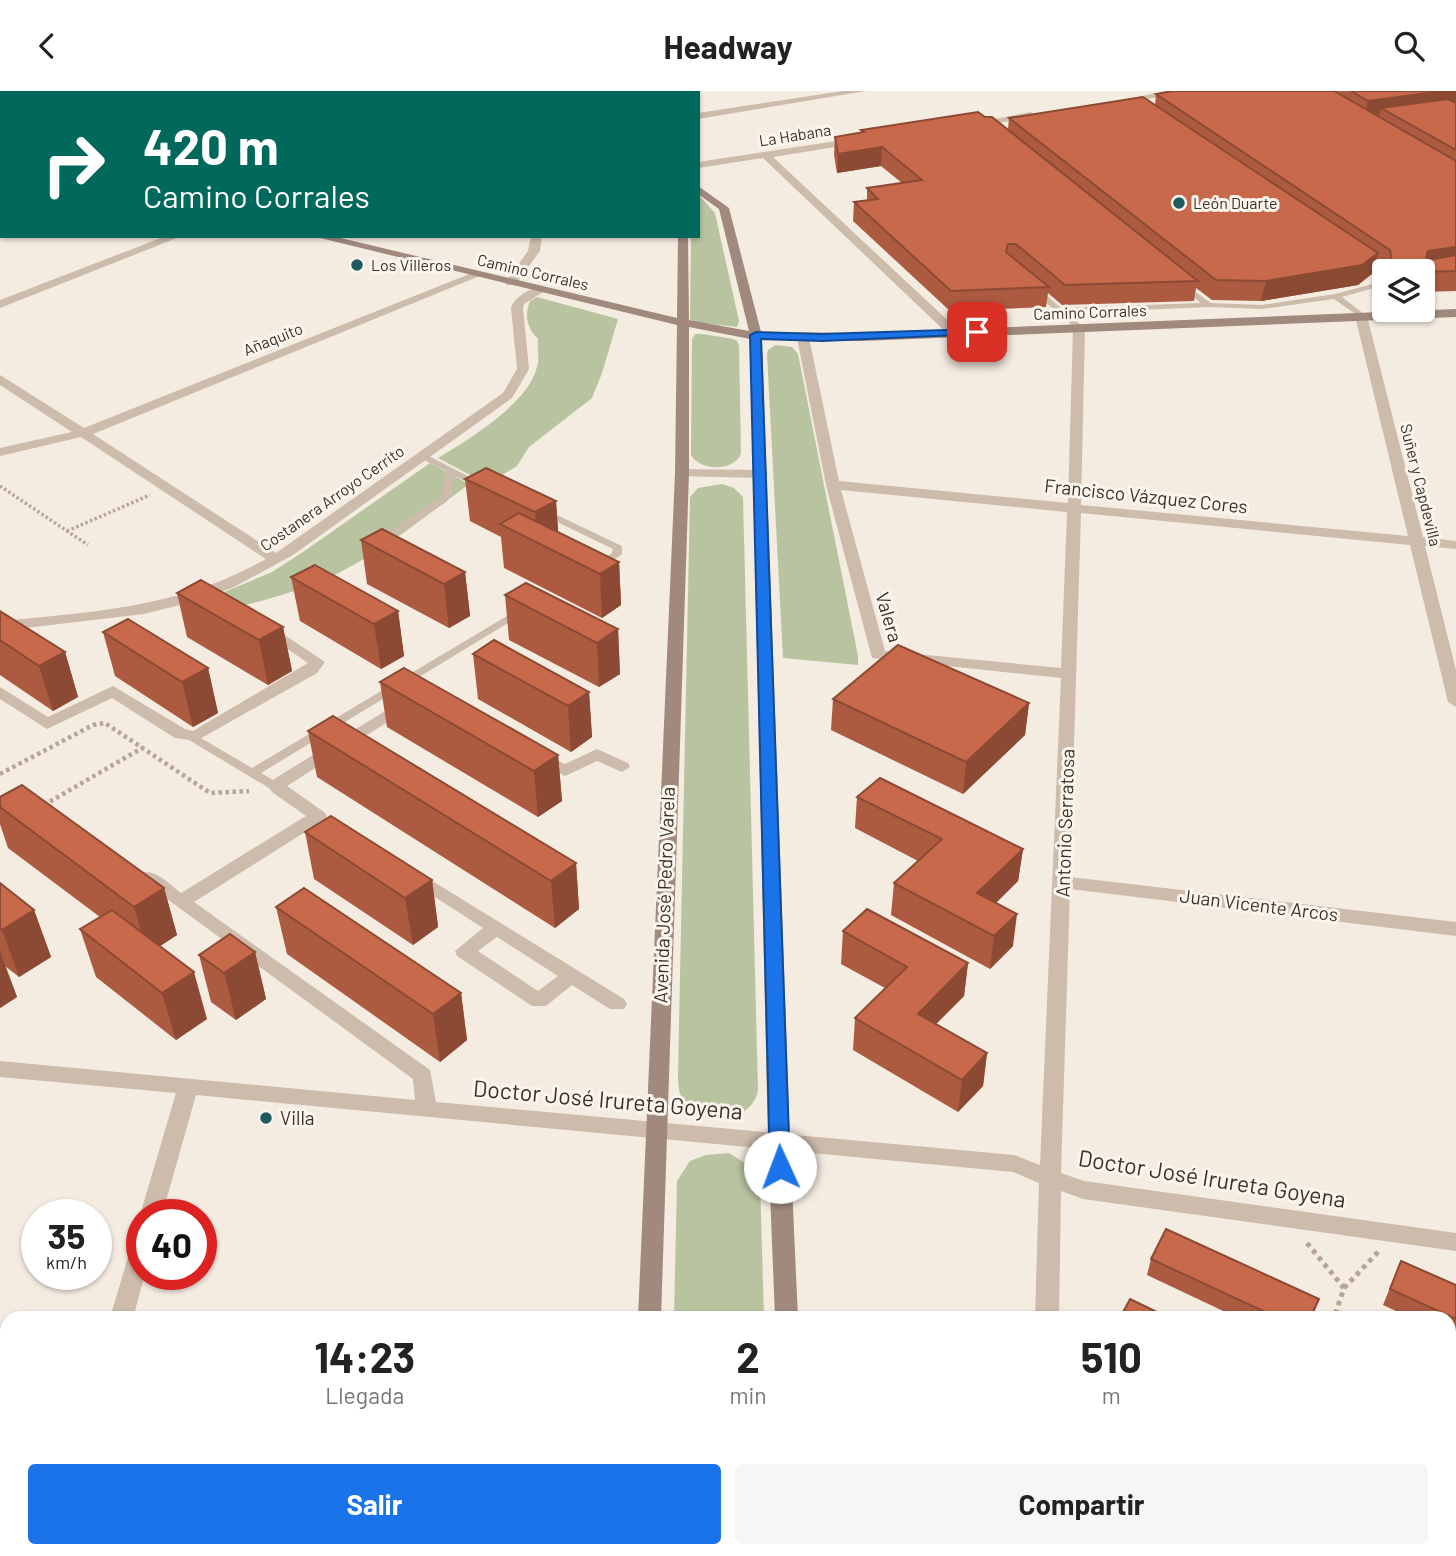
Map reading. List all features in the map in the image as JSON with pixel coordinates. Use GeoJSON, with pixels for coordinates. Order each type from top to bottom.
{"type":"FeatureCollection","features":[{"type":"Feature","properties":{"kind":"street"},"geometry":{"type":"LineString","coordinates":[[700,116],[861,91]]}},
{"type":"Feature","properties":{"kind":"street"},"geometry":{"type":"LineString","coordinates":[[1102,104],[1186,91]]}},
{"type":"Feature","properties":{"kind":"street"},"geometry":{"type":"LineString","coordinates":[[962,126],[1039,114]]}},
{"type":"Feature","properties":{"kind":"street","name":"La Habana"},"geometry":{"type":"LineString","coordinates":[[700,166],[870,139]]}},
{"type":"Feature","properties":{"kind":"street"},"geometry":{"type":"LineString","coordinates":[[765,155],[954,333]]}},
{"type":"Feature","properties":{"kind":"street"},"geometry":{"type":"LineString","coordinates":[[700,191],[723,208],[756,335],[779,1142],[787,1311]]}},
{"type":"Feature","properties":{"kind":"street"},"geometry":{"type":"LineString","coordinates":[[0,304],[172,238]]}},
{"type":"Feature","properties":{"kind":"street","name":"Camino Corrales"},"geometry":{"type":"LineString","coordinates":[[325,238],[684,323],[756,335],[803,338],[1456,313]]}},
{"type":"Feature","properties":{"kind":"street"},"geometry":{"type":"LineString","coordinates":[[511,283],[534,251],[537,238]]}},
{"type":"Feature","properties":{"kind":"street","name":"Avenida José Pedro Varela"},"geometry":{"type":"LineString","coordinates":[[649,1311],[654,1130],[682,473],[683,238]]}},
{"type":"Feature","properties":{"kind":"street","name":"Añaquito"},"geometry":{"type":"LineString","coordinates":[[0,452],[83,433],[476,275]]}},
{"type":"Feature","properties":{"kind":"street","name":"Costanera Arroyo Cerrito"},"geometry":{"type":"LineString","coordinates":[[0,627],[119,613],[206,592],[276,559],[508,395],[517,384],[523,369],[517,308],[519,302],[539,289]]}},
{"type":"Feature","properties":{"kind":"street","name":"Suñer y Capdevilla"},"geometry":{"type":"LineString","coordinates":[[1361,316],[1456,702]]}},
{"type":"Feature","properties":{"kind":"street","name":"Antonio Serratosa"},"geometry":{"type":"LineString","coordinates":[[1047,1311],[1076,508],[1079,328]]}},
{"type":"Feature","properties":{"kind":"street"},"geometry":{"type":"LineString","coordinates":[[803,338],[833,485]]}},
{"type":"Feature","properties":{"kind":"street"},"geometry":{"type":"LineString","coordinates":[[0,379],[276,559]]}},
{"type":"Feature","properties":{"kind":"street"},"geometry":{"type":"LineString","coordinates":[[682,473],[761,474]]}},
{"type":"Feature","properties":{"kind":"street","name":"Francisco Vázquez Cores"},"geometry":{"type":"LineString","coordinates":[[833,485],[1456,545]]}},
{"type":"Feature","properties":{"kind":"street","name":"Valera"},"geometry":{"type":"LineString","coordinates":[[833,485],[878,655],[1070,674]]}},
{"type":"Feature","properties":{"kind":"street"},"geometry":{"type":"LineString","coordinates":[[206,592],[224,603]]}},
{"type":"Feature","properties":{"kind":"street"},"geometry":{"type":"LineString","coordinates":[[0,692],[47,724],[113,691],[190,737],[204,734],[311,670],[317,662],[253,619]]}},
{"type":"Feature","properties":{"kind":"street"},"geometry":{"type":"LineString","coordinates":[[181,902],[324,819],[278,788],[280,783],[419,696]]}},
{"type":"Feature","properties":{"kind":"street"},"geometry":{"type":"LineString","coordinates":[[530,751],[565,771],[597,754],[622,767]]}},
{"type":"Feature","properties":{"kind":"street"},"geometry":{"type":"LineString","coordinates":[[396,865],[617,1004]]}},
{"type":"Feature","properties":{"kind":"street"},"geometry":{"type":"LineString","coordinates":[[135,869],[423,1075],[426,1108]]}},
{"type":"Feature","properties":{"kind":"street","name":"Juan Vicente Arcos"},"geometry":{"type":"LineString","coordinates":[[1062,882],[1456,929]]}},
{"type":"Feature","properties":{"kind":"street"},"geometry":{"type":"LineString","coordinates":[[496,928],[464,951],[539,1001],[572,975]]}},
{"type":"Feature","properties":{"kind":"street","name":"Doctor José Irureta Goyena"},"geometry":{"type":"LineString","coordinates":[[0,1069],[1014,1164],[1083,1189],[1456,1242]]}},
{"type":"Feature","properties":{"kind":"street"},"geometry":{"type":"LineString","coordinates":[[156,1199],[188,1086]]}},
{"type":"Feature","properties":{"kind":"street"},"geometry":{"type":"LineString","coordinates":[[123,1311],[129,1290]]}},
{"type":"Feature","properties":{"kind":"lane"},"geometry":{"type":"LineString","coordinates":[[1128,100],[1140,108]]}},
{"type":"Feature","properties":{"kind":"lane"},"geometry":{"type":"LineString","coordinates":[[1357,256],[1372,267]]}},
{"type":"Feature","properties":{"kind":"lane"},"geometry":{"type":"LineString","coordinates":[[1177,279],[1209,305]]}},
{"type":"Feature","properties":{"kind":"lane"},"geometry":{"type":"LineString","coordinates":[[1028,284],[1079,328]]}},
{"type":"Feature","properties":{"kind":"lane"},"geometry":{"type":"LineString","coordinates":[[1060,311],[1209,305],[1262,307],[1336,296],[1372,286]]}},
{"type":"Feature","properties":{"kind":"lane"},"geometry":{"type":"LineString","coordinates":[[1336,296],[1361,316]]}},
{"type":"Feature","properties":{"kind":"lane"},"geometry":{"type":"LineString","coordinates":[[423,456],[492,489]]}},
{"type":"Feature","properties":{"kind":"lane"},"geometry":{"type":"LineString","coordinates":[[368,550],[443,500],[447,494],[451,470]]}},
{"type":"Feature","properties":{"kind":"lane"},"geometry":{"type":"LineString","coordinates":[[535,508],[618,548],[617,554],[589,571]]}},
{"type":"Feature","properties":{"kind":"lane"},"geometry":{"type":"LineString","coordinates":[[252,773],[538,600]]}},
{"type":"Feature","properties":{"kind":"lane"},"geometry":{"type":"LineString","coordinates":[[190,737],[278,788]]}},
{"type":"Feature","properties":{"kind":"path"},"geometry":{"type":"LineString","coordinates":[[0,486],[88,545]]}},
{"type":"Feature","properties":{"kind":"path"},"geometry":{"type":"LineString","coordinates":[[67,531],[167,488]]}},
{"type":"Feature","properties":{"kind":"path"},"geometry":{"type":"LineString","coordinates":[[0,774],[93,725],[104,723],[210,793],[278,788]]}},
{"type":"Feature","properties":{"kind":"path"},"geometry":{"type":"LineString","coordinates":[[44,805],[142,748]]}},
{"type":"Feature","properties":{"kind":"path"},"geometry":{"type":"LineString","coordinates":[[1285,1217],[1345,1288]]}},
{"type":"Feature","properties":{"kind":"path"},"geometry":{"type":"LineString","coordinates":[[1337,1311],[1345,1288],[1395,1233]]}},
{"type":"Feature","properties":{"kind":"green space"},"geometry":{"type":"Polygon","coordinates":[[[700,196],[715,213],[739,321],[737,327],[694,322],[690,319],[691,238],[700,238],[700,196]]]}},
{"type":"Feature","properties":{"kind":"green space"},"geometry":{"type":"Polygon","coordinates":[[[537,297],[618,319],[592,398],[529,447],[517,466],[487,484],[438,458],[496,419],[522,394],[531,381],[538,364],[538,339],[531,331],[527,312],[530,301],[537,297]]]}},
{"type":"Feature","properties":{"kind":"green space"},"geometry":{"type":"Polygon","coordinates":[[[695,334],[733,339],[739,346],[741,454],[737,460],[724,466],[701,464],[691,455],[692,339],[695,334]]]}},
{"type":"Feature","properties":{"kind":"green space"},"geometry":{"type":"Polygon","coordinates":[[[775,345],[792,347],[798,354],[858,665],[783,658],[767,354],[775,345]]]}},
{"type":"Feature","properties":{"kind":"green space"},"geometry":{"type":"Polygon","coordinates":[[[430,463],[469,484],[363,560],[314,584],[242,606],[222,593],[272,572],[430,463]]]}},
{"type":"Feature","properties":{"kind":"green space"},"geometry":{"type":"Polygon","coordinates":[[[722,484],[734,488],[743,497],[758,1091],[746,1110],[735,1116],[712,1118],[700,1115],[683,1100],[678,1077],[690,497],[698,488],[722,484]]]}},
{"type":"Feature","properties":{"kind":"green space"},"geometry":{"type":"Polygon","coordinates":[[[729,1153],[756,1170],[760,1181],[764,1311],[674,1311],[677,1181],[690,1161],[706,1155],[729,1153]]]}},
{"type":"Feature","properties":{"kind":"building"},"geometry":{"type":"Polygon","coordinates":[[[1173,91],[1334,91],[1456,161],[1456,247],[1428,251],[1428,259],[1392,259],[1390,250],[1156,94],[1173,91]]]}},
{"type":"Feature","properties":{"kind":"building"},"geometry":{"type":"Polygon","coordinates":[[[1351,91],[1443,91],[1368,101],[1351,91]]]}},
{"type":"Feature","properties":{"kind":"building","name":"León Duarte"},"geometry":{"type":"Polygon","coordinates":[[[1143,97],[1378,253],[1362,265],[1266,281],[1216,280],[1009,118],[1143,97]]]}},
{"type":"Feature","properties":{"kind":"building"},"geometry":{"type":"Polygon","coordinates":[[[1448,99],[1456,103],[1456,150],[1381,108],[1448,99]]]}},
{"type":"Feature","properties":{"kind":"building"},"geometry":{"type":"Polygon","coordinates":[[[978,112],[985,117],[992,117],[1198,281],[1065,285],[1016,244],[1008,244],[1006,252],[1049,287],[951,291],[854,202],[878,199],[867,188],[922,180],[882,147],[838,154],[835,137],[864,132],[861,130],[978,112]]]}},
{"type":"Feature","properties":{"kind":"building"},"geometry":{"type":"Polygon","coordinates":[[[1456,255],[1456,271],[1435,272],[1434,259],[1456,255]]]}},
{"type":"Feature","properties":{"kind":"building"},"geometry":{"type":"Polygon","coordinates":[[[486,468],[556,501],[535,512],[465,479],[486,468]]]}},
{"type":"Feature","properties":{"kind":"building"},"geometry":{"type":"Polygon","coordinates":[[[519,513],[619,562],[600,574],[500,524],[519,513]]]}},
{"type":"Feature","properties":{"kind":"building"},"geometry":{"type":"Polygon","coordinates":[[[382,529],[465,572],[444,584],[361,540],[382,529]]]}},
{"type":"Feature","properties":{"kind":"building"},"geometry":{"type":"Polygon","coordinates":[[[315,565],[398,611],[374,624],[291,577],[315,565]]]}},
{"type":"Feature","properties":{"kind":"building"},"geometry":{"type":"Polygon","coordinates":[[[201,580],[283,627],[259,640],[177,593],[201,580]]]}},
{"type":"Feature","properties":{"kind":"building"},"geometry":{"type":"Polygon","coordinates":[[[526,583],[618,629],[597,643],[505,595],[526,583]]]}},
{"type":"Feature","properties":{"kind":"building"},"geometry":{"type":"Polygon","coordinates":[[[0,611],[65,652],[39,666],[0,640],[0,611]]]}},
{"type":"Feature","properties":{"kind":"building"},"geometry":{"type":"Polygon","coordinates":[[[128,619],[208,668],[182,682],[103,632],[128,619]]]}},
{"type":"Feature","properties":{"kind":"building"},"geometry":{"type":"Polygon","coordinates":[[[494,640],[589,692],[568,706],[473,654],[494,640]]]}},
{"type":"Feature","properties":{"kind":"building"},"geometry":{"type":"Polygon","coordinates":[[[898,645],[1029,703],[966,762],[833,699],[898,645]]]}},
{"type":"Feature","properties":{"kind":"building"},"geometry":{"type":"Polygon","coordinates":[[[404,668],[558,755],[534,771],[380,682],[404,668]]]}},
{"type":"Feature","properties":{"kind":"building"},"geometry":{"type":"Polygon","coordinates":[[[333,716],[576,863],[551,881],[308,731],[333,716]]]}},
{"type":"Feature","properties":{"kind":"building"},"geometry":{"type":"Polygon","coordinates":[[[880,778],[1023,849],[977,893],[1017,914],[994,936],[894,883],[942,839],[857,797],[880,778]]]}},
{"type":"Feature","properties":{"kind":"building"},"geometry":{"type":"Polygon","coordinates":[[[22,785],[164,888],[134,907],[0,807],[0,797],[22,785]]]}},
{"type":"Feature","properties":{"kind":"building"},"geometry":{"type":"Polygon","coordinates":[[[331,816],[432,880],[405,898],[305,832],[331,816]]]}},
{"type":"Feature","properties":{"kind":"building"},"geometry":{"type":"Polygon","coordinates":[[[0,883],[34,910],[2,930],[0,928],[0,883]]]}},
{"type":"Feature","properties":{"kind":"building"},"geometry":{"type":"Polygon","coordinates":[[[304,888],[461,993],[433,1014],[276,907],[304,888]]]}},
{"type":"Feature","properties":{"kind":"building"},"geometry":{"type":"Polygon","coordinates":[[[867,909],[968,963],[918,1014],[987,1053],[962,1080],[855,1018],[907,967],[843,931],[867,909]]]}},
{"type":"Feature","properties":{"kind":"building"},"geometry":{"type":"Polygon","coordinates":[[[112,910],[194,972],[162,993],[80,929],[112,910]]]}},
{"type":"Feature","properties":{"kind":"building"},"geometry":{"type":"Polygon","coordinates":[[[230,934],[255,952],[224,973],[199,955],[230,934]]]}},
{"type":"Feature","properties":{"kind":"building"},"geometry":{"type":"Polygon","coordinates":[[[1166,1229],[1319,1299],[1313,1311],[1263,1311],[1151,1259],[1166,1229]]]}},
{"type":"Feature","properties":{"kind":"building"},"geometry":{"type":"Polygon","coordinates":[[[1401,1261],[1456,1285],[1456,1311],[1438,1311],[1390,1289],[1401,1261]]]}},
{"type":"Feature","properties":{"kind":"building"},"geometry":{"type":"Polygon","coordinates":[[[1130,1299],[1155,1311],[1124,1311],[1130,1299]]]}},
{"type":"Feature","properties":{"kind":"place","name":"León Duarte"},"geometry":{"type":"Point","coordinates":[1179,203]}},
{"type":"Feature","properties":{"kind":"place","name":"Los Villeros"},"geometry":{"type":"Point","coordinates":[357,265]}},
{"type":"Feature","properties":{"kind":"place","name":"Villa"},"geometry":{"type":"Point","coordinates":[266,1118]}},
{"type":"Feature","properties":{"kind":"route"},"geometry":{"type":"LineString","coordinates":[[780,1167],[756,335],[822,338],[977,332]]}}]}
